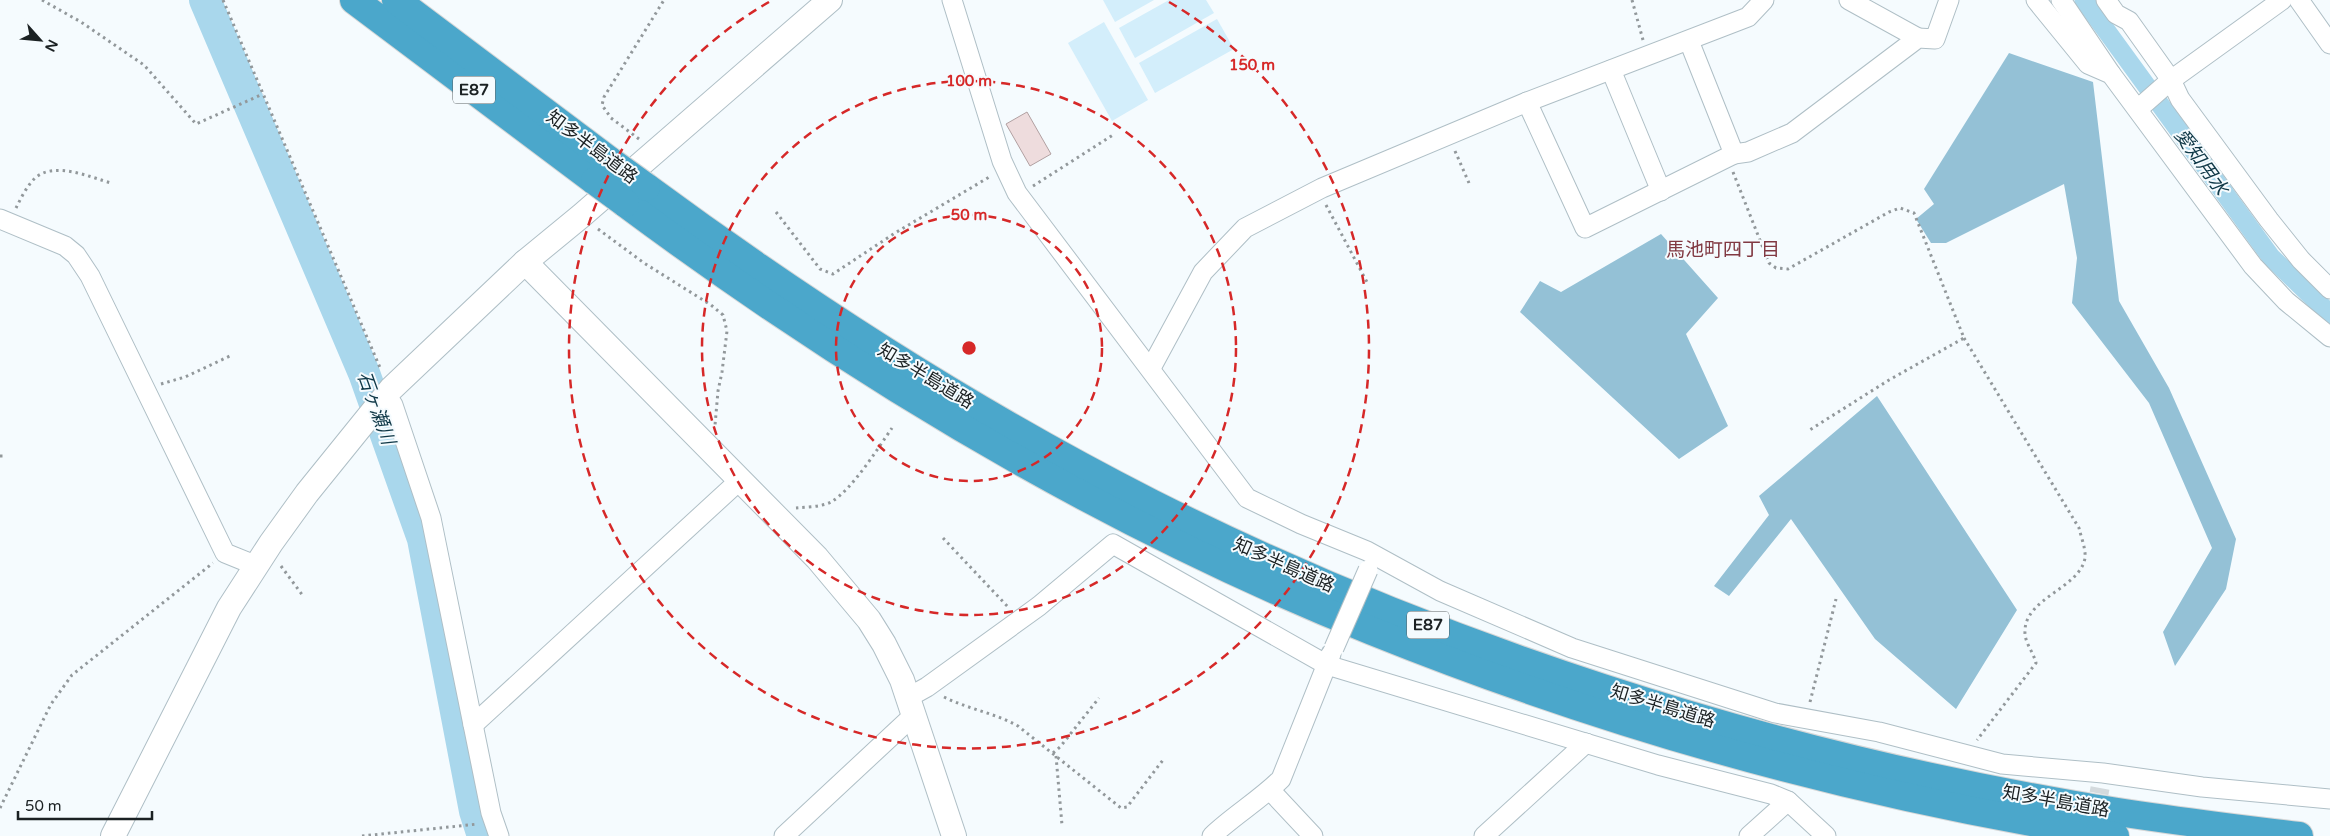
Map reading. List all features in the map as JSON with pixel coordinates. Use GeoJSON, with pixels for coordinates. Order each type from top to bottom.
{"type":"FeatureCollection","features":[{"type":"Feature","properties":{"kind":"highway","name":"知多半島道路"},"geometry":{"type":"LineString","coordinates":[[354,0],[603,171],[636,195],[728,277],[866,369],[986,442],[1138,524],[1259,582],[1370,631],[1598,714],[1724,752],[1841,781],[1982,812],[2115,836]]}},
{"type":"Feature","properties":{"kind":"highway","name":"知多半島道路"},"geometry":{"type":"LineString","coordinates":[[396,0],[603,171]]}},
{"type":"Feature","properties":{"kind":"highway","name":"知多半島道路"},"geometry":{"type":"LineString","coordinates":[[636,195],[744,258],[871,342],[999,420],[1150,502],[1270,560],[1379,606],[1483,646],[1606,688],[1730,726],[1845,757],[2074,805],[2299,836]]}},
{"type":"Feature","properties":{"kind":"street"},"geometry":{"type":"LineString","coordinates":[[113,836],[229,608],[306,493],[388,392],[525,262],[581,216],[830,0]]}},
{"type":"Feature","properties":{"kind":"street"},"geometry":{"type":"LineString","coordinates":[[952,0],[1006,169],[1019,195],[1247,498],[1301,524],[1367,551],[1440,591],[1572,648],[1775,713],[1879,732],[2002,764],[2101,780],[2330,799]]}},
{"type":"Feature","properties":{"kind":"street"},"geometry":{"type":"LineString","coordinates":[[1151,368],[1203,272],[1245,228],[1318,190],[1526,102],[1748,18],[1764,0]]}},
{"type":"Feature","properties":{"kind":"street"},"geometry":{"type":"LineString","coordinates":[[1849,0],[1918,38],[1935,39],[1949,0]]}},
{"type":"Feature","properties":{"kind":"street"},"geometry":{"type":"LineString","coordinates":[[2036,0],[2088,64],[2111,74]]}},
{"type":"Feature","properties":{"kind":"street"},"geometry":{"type":"LineString","coordinates":[[2061,0],[2111,74],[2141,106],[2253,266],[2286,301],[2330,337]]}},
{"type":"Feature","properties":{"kind":"street"},"geometry":{"type":"LineString","coordinates":[[2106,0],[2116,14],[2128,21],[2167,84],[2269,220],[2301,260],[2330,289]]}},
{"type":"Feature","properties":{"kind":"street"},"geometry":{"type":"LineString","coordinates":[[2141,106],[2167,84],[2282,0]]}},
{"type":"Feature","properties":{"kind":"street"},"geometry":{"type":"LineString","coordinates":[[2299,0],[2330,44]]}},
{"type":"Feature","properties":{"kind":"street"},"geometry":{"type":"LineString","coordinates":[[1526,102],[1586,228],[1731,156],[1748,152],[1792,134],[1918,38]]}},
{"type":"Feature","properties":{"kind":"street"},"geometry":{"type":"LineString","coordinates":[[1689,41],[1731,156]]}},
{"type":"Feature","properties":{"kind":"street"},"geometry":{"type":"LineString","coordinates":[[1611,70],[1661,191]]}},
{"type":"Feature","properties":{"kind":"street"},"geometry":{"type":"LineString","coordinates":[[4,221],[65,246],[76,255],[90,276],[225,553],[261,560]]}},
{"type":"Feature","properties":{"kind":"street"},"geometry":{"type":"LineString","coordinates":[[525,262],[781,521],[823,565],[869,620],[917,700],[954,836]]}},
{"type":"Feature","properties":{"kind":"street"},"geometry":{"type":"LineString","coordinates":[[388,392],[431,518],[472,726],[491,814],[499,836]]}},
{"type":"Feature","properties":{"kind":"street"},"geometry":{"type":"LineString","coordinates":[[472,726],[740,480]]}},
{"type":"Feature","properties":{"kind":"street"},"geometry":{"type":"LineString","coordinates":[[784,836],[917,700],[1113,544],[1330,657],[1586,744],[1788,801],[1826,836]]}},
{"type":"Feature","properties":{"kind":"street"},"geometry":{"type":"LineString","coordinates":[[1212,836],[1230,819],[1270,790],[1281,779],[1330,657],[1368,570],[1367,551]]}},
{"type":"Feature","properties":{"kind":"street"},"geometry":{"type":"LineString","coordinates":[[1484,836],[1586,744]]}},
{"type":"Feature","properties":{"kind":"street"},"geometry":{"type":"LineString","coordinates":[[1270,790],[1313,836]]}},
{"type":"Feature","properties":{"kind":"street"},"geometry":{"type":"LineString","coordinates":[[1749,836],[1788,801]]}},
{"type":"Feature","properties":{"kind":"path"},"geometry":{"type":"LineString","coordinates":[[42,0],[81,22],[144,65],[196,124],[263,94]]}},
{"type":"Feature","properties":{"kind":"path"},"geometry":{"type":"LineString","coordinates":[[223,0],[388,392]]}},
{"type":"Feature","properties":{"kind":"path"},"geometry":{"type":"LineString","coordinates":[[656,150],[611,118],[602,105],[604,97],[664,0]]}},
{"type":"Feature","properties":{"kind":"path"},"geometry":{"type":"LineString","coordinates":[[1632,0],[1647,56]]}},
{"type":"Feature","properties":{"kind":"path"},"geometry":{"type":"LineString","coordinates":[[1019,195],[1113,135]]}},
{"type":"Feature","properties":{"kind":"path"},"geometry":{"type":"LineString","coordinates":[[1447,135],[1469,183]]}},
{"type":"Feature","properties":{"kind":"path"},"geometry":{"type":"LineString","coordinates":[[1731,156],[1769,263],[1776,268],[1788,269],[1889,212],[1900,208],[1914,213],[1964,338],[2079,528],[2085,556],[2083,564],[2067,584],[2035,609],[2026,623],[2026,638],[2036,663],[1979,737],[1972,756]]}},
{"type":"Feature","properties":{"kind":"path"},"geometry":{"type":"LineString","coordinates":[[776,212],[820,269],[833,274],[894,233],[1006,169]]}},
{"type":"Feature","properties":{"kind":"path"},"geometry":{"type":"LineString","coordinates":[[4,221],[36,178],[50,171],[70,171],[111,183]]}},
{"type":"Feature","properties":{"kind":"path"},"geometry":{"type":"LineString","coordinates":[[1318,190],[1368,284]]}},
{"type":"Feature","properties":{"kind":"path"},"geometry":{"type":"LineString","coordinates":[[581,216],[636,258],[711,305],[723,315],[728,331],[718,391],[714,433],[707,446]]}},
{"type":"Feature","properties":{"kind":"path"},"geometry":{"type":"LineString","coordinates":[[1808,431],[1848,405],[1964,338]]}},
{"type":"Feature","properties":{"kind":"path"},"geometry":{"type":"LineString","coordinates":[[145,389],[185,377],[232,355]]}},
{"type":"Feature","properties":{"kind":"path"},"geometry":{"type":"LineString","coordinates":[[781,521],[792,509],[830,502],[839,495],[855,479],[892,428]]}},
{"type":"Feature","properties":{"kind":"path"},"geometry":{"type":"LineString","coordinates":[[943,538],[1021,619]]}},
{"type":"Feature","properties":{"kind":"path"},"geometry":{"type":"LineString","coordinates":[[0,808],[51,704],[72,675],[225,553]]}},
{"type":"Feature","properties":{"kind":"path"},"geometry":{"type":"LineString","coordinates":[[261,560],[277,561],[302,596]]}},
{"type":"Feature","properties":{"kind":"path"},"geometry":{"type":"LineString","coordinates":[[1807,719],[1836,599]]}},
{"type":"Feature","properties":{"kind":"path"},"geometry":{"type":"LineString","coordinates":[[1053,753],[1060,747],[1099,698]]}},
{"type":"Feature","properties":{"kind":"path"},"geometry":{"type":"LineString","coordinates":[[917,700],[958,704],[1006,719],[1053,753],[1121,808],[1127,807],[1163,760]]}},
{"type":"Feature","properties":{"kind":"path"},"geometry":{"type":"LineString","coordinates":[[1056,756],[1062,825]]}},
{"type":"Feature","properties":{"kind":"path"},"geometry":{"type":"LineString","coordinates":[[362,836],[471,826]]}},
{"type":"Feature","properties":{"kind":"shaded area"},"geometry":{"type":"Polygon","coordinates":[[[1103,0],[1154,0],[1115,22],[1103,0]]]}},
{"type":"Feature","properties":{"kind":"shaded area"},"geometry":{"type":"Polygon","coordinates":[[[1169,0],[1206,0],[1214,13],[1135,58],[1119,28],[1169,0]]]}},
{"type":"Feature","properties":{"kind":"shaded area"},"geometry":{"type":"Polygon","coordinates":[[[1217,19],[1234,49],[1155,93],[1139,63],[1217,19]]]}},
{"type":"Feature","properties":{"kind":"shaded area"},"geometry":{"type":"Polygon","coordinates":[[[1104,22],[1148,100],[1112,121],[1068,43],[1104,22]]]}},
{"type":"Feature","properties":{"kind":"shaded area"},"geometry":{"type":"Polygon","coordinates":[[[2009,53],[2093,82],[2119,301],[2169,388],[2236,539],[2226,589],[2175,666],[2163,632],[2212,548],[2149,403],[2072,303],[2077,258],[2064,184],[1946,243],[1931,243],[1916,219],[1934,204],[1924,189],[2009,53]]]}},
{"type":"Feature","properties":{"kind":"shaded area"},"geometry":{"type":"Polygon","coordinates":[[[1661,234],[1718,298],[1686,334],[1728,426],[1679,459],[1520,312],[1540,281],[1561,292],[1661,234]]]}},
{"type":"Feature","properties":{"kind":"shaded area"},"geometry":{"type":"Polygon","coordinates":[[[1877,396],[2017,610],[1956,709],[1875,639],[1791,519],[1729,596],[1714,586],[1769,515],[1759,496],[1877,396]]]}},
{"type":"Feature","properties":{"kind":"building"},"geometry":{"type":"Polygon","coordinates":[[[1027,112],[1051,154],[1030,166],[1006,124],[1027,112]]]}},
{"type":"Feature","properties":{"kind":"waterway","name":"石ヶ瀬川"},"geometry":{"type":"LineString","coordinates":[[205,0],[364,373],[423,539],[475,811],[483,836]]}},
{"type":"Feature","properties":{"kind":"waterway","name":"愛知用水"},"geometry":{"type":"LineString","coordinates":[[2084,0],[2271,257],[2330,314]]}},
{"type":"Feature","properties":{"kind":"tunnel"},"geometry":{"type":"LineString","coordinates":[[2094,821],[2100,788]]}},
{"type":"Feature","properties":{"kind":"district","name":"馬池町四丁目"},"geometry":{"type":"Point","coordinates":[1723,250]}}]}
